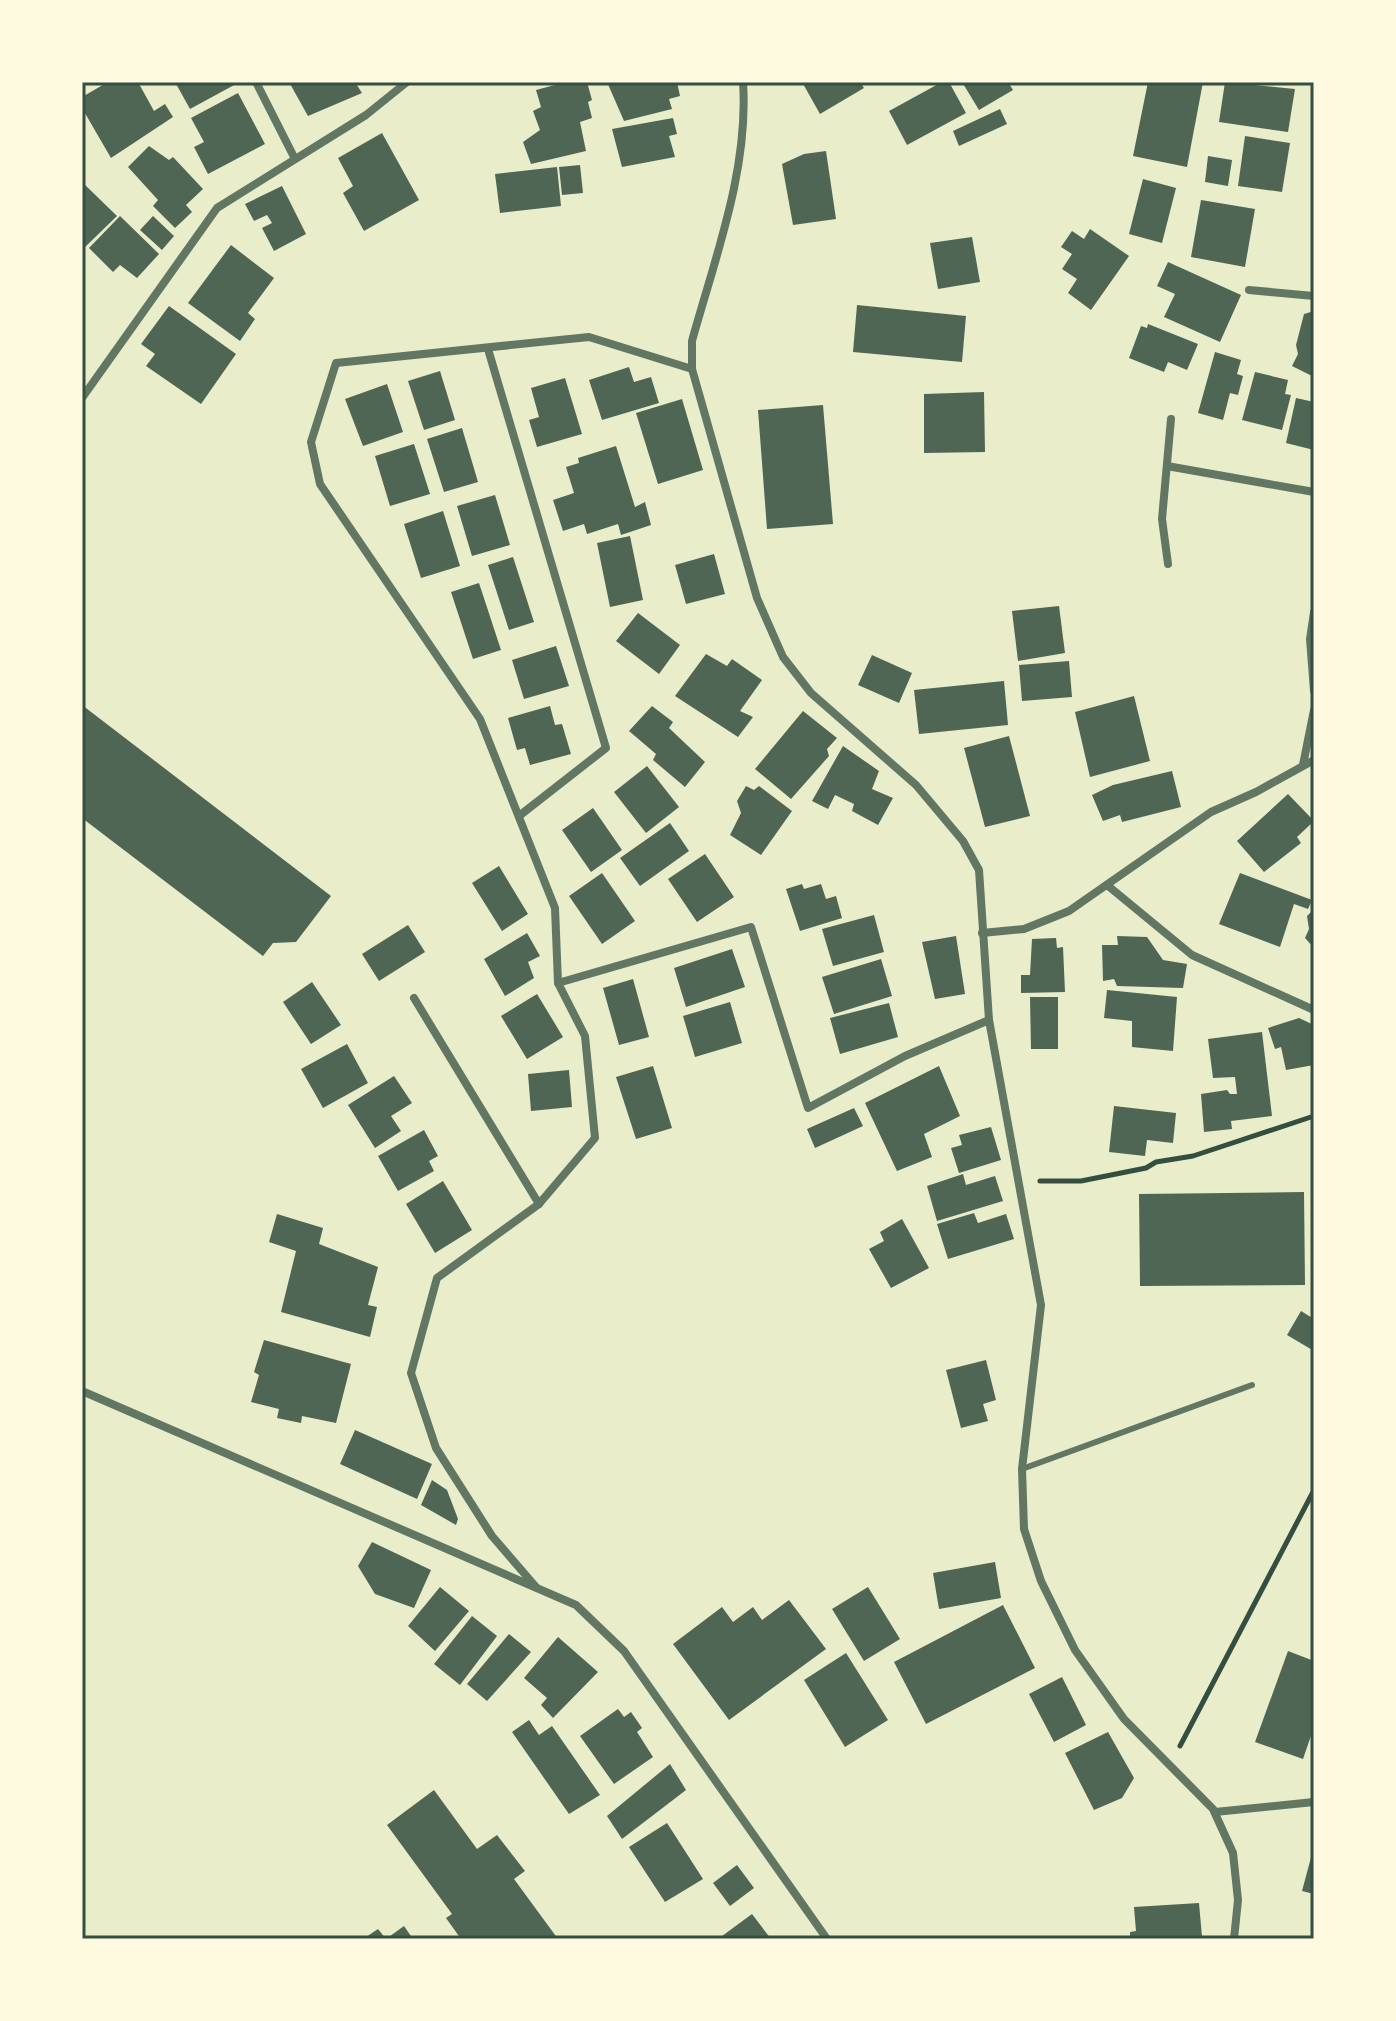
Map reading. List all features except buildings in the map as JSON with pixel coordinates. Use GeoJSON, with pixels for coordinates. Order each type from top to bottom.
{"type":"FeatureCollection","features":[{"type":"Feature","properties":{"kind":"street"},"geometry":{"type":"LineString","coordinates":[[256,82],[294,157]]}},
{"type":"Feature","properties":{"kind":"street"},"geometry":{"type":"LineString","coordinates":[[82,398],[217,208],[294,157],[366,115],[407,82]]}},
{"type":"Feature","properties":{"kind":"street"},"geometry":{"type":"LineString","coordinates":[[743,82],[745,115],[736,173],[692,341],[692,369],[770,634],[811,693],[916,785],[963,841],[979,870],[989,1020],[1041,1305],[1022,1469],[1024,1529],[1041,1581],[1075,1650],[1124,1719],[1215,1812],[1233,1853],[1238,1900],[1234,1939]]}},
{"type":"Feature","properties":{"kind":"street"},"geometry":{"type":"LineString","coordinates":[[1249,290],[1314,296]]}},
{"type":"Feature","properties":{"kind":"street"},"geometry":{"type":"LineString","coordinates":[[536,1587],[492,1536],[436,1448],[411,1373],[437,1278],[539,1204],[595,1138],[585,1036],[558,983],[555,908],[480,719],[320,484],[311,442],[336,363],[589,337],[692,369]]}},
{"type":"Feature","properties":{"kind":"street"},"geometry":{"type":"LineString","coordinates":[[488,349],[606,748],[519,816]]}},
{"type":"Feature","properties":{"kind":"street"},"geometry":{"type":"LineString","coordinates":[[1168,564],[1162,519],[1171,419]]}},
{"type":"Feature","properties":{"kind":"street"},"geometry":{"type":"LineString","coordinates":[[1167,466],[1314,492]]}},
{"type":"Feature","properties":{"kind":"street"},"geometry":{"type":"LineString","coordinates":[[1314,612],[1310,639],[1314,691]]}},
{"type":"Feature","properties":{"kind":"street"},"geometry":{"type":"LineString","coordinates":[[1303,765],[1314,710]]}},
{"type":"Feature","properties":{"kind":"street"},"geometry":{"type":"LineString","coordinates":[[982,933],[1024,929],[1069,911],[1211,812],[1256,792],[1314,760]]}},
{"type":"Feature","properties":{"kind":"street"},"geometry":{"type":"LineString","coordinates":[[1107,885],[1192,955],[1314,1010]]}},
{"type":"Feature","properties":{"kind":"street"},"geometry":{"type":"LineString","coordinates":[[558,983],[751,927],[808,1108],[905,1056],[989,1020]]}},
{"type":"Feature","properties":{"kind":"street"},"geometry":{"type":"LineString","coordinates":[[414,998],[539,1204]]}},
{"type":"Feature","properties":{"kind":"street"},"geometry":{"type":"LineString","coordinates":[[82,1391],[576,1605],[624,1651],[827,1939]]}},
{"type":"Feature","properties":{"kind":"street"},"geometry":{"type":"LineString","coordinates":[[1215,1812],[1314,1802]]}},
{"type":"Feature","properties":{"kind":"lane"},"geometry":{"type":"LineString","coordinates":[[1022,1469],[1252,1385]]}},
{"type":"Feature","properties":{"kind":"path"},"geometry":{"type":"LineString","coordinates":[[1019,1181],[1081,1181],[1146,1168],[1156,1162],[1193,1156],[1314,1116]]}},
{"type":"Feature","properties":{"kind":"path"},"geometry":{"type":"LineString","coordinates":[[1169,1768],[1314,1490]]}}]}
